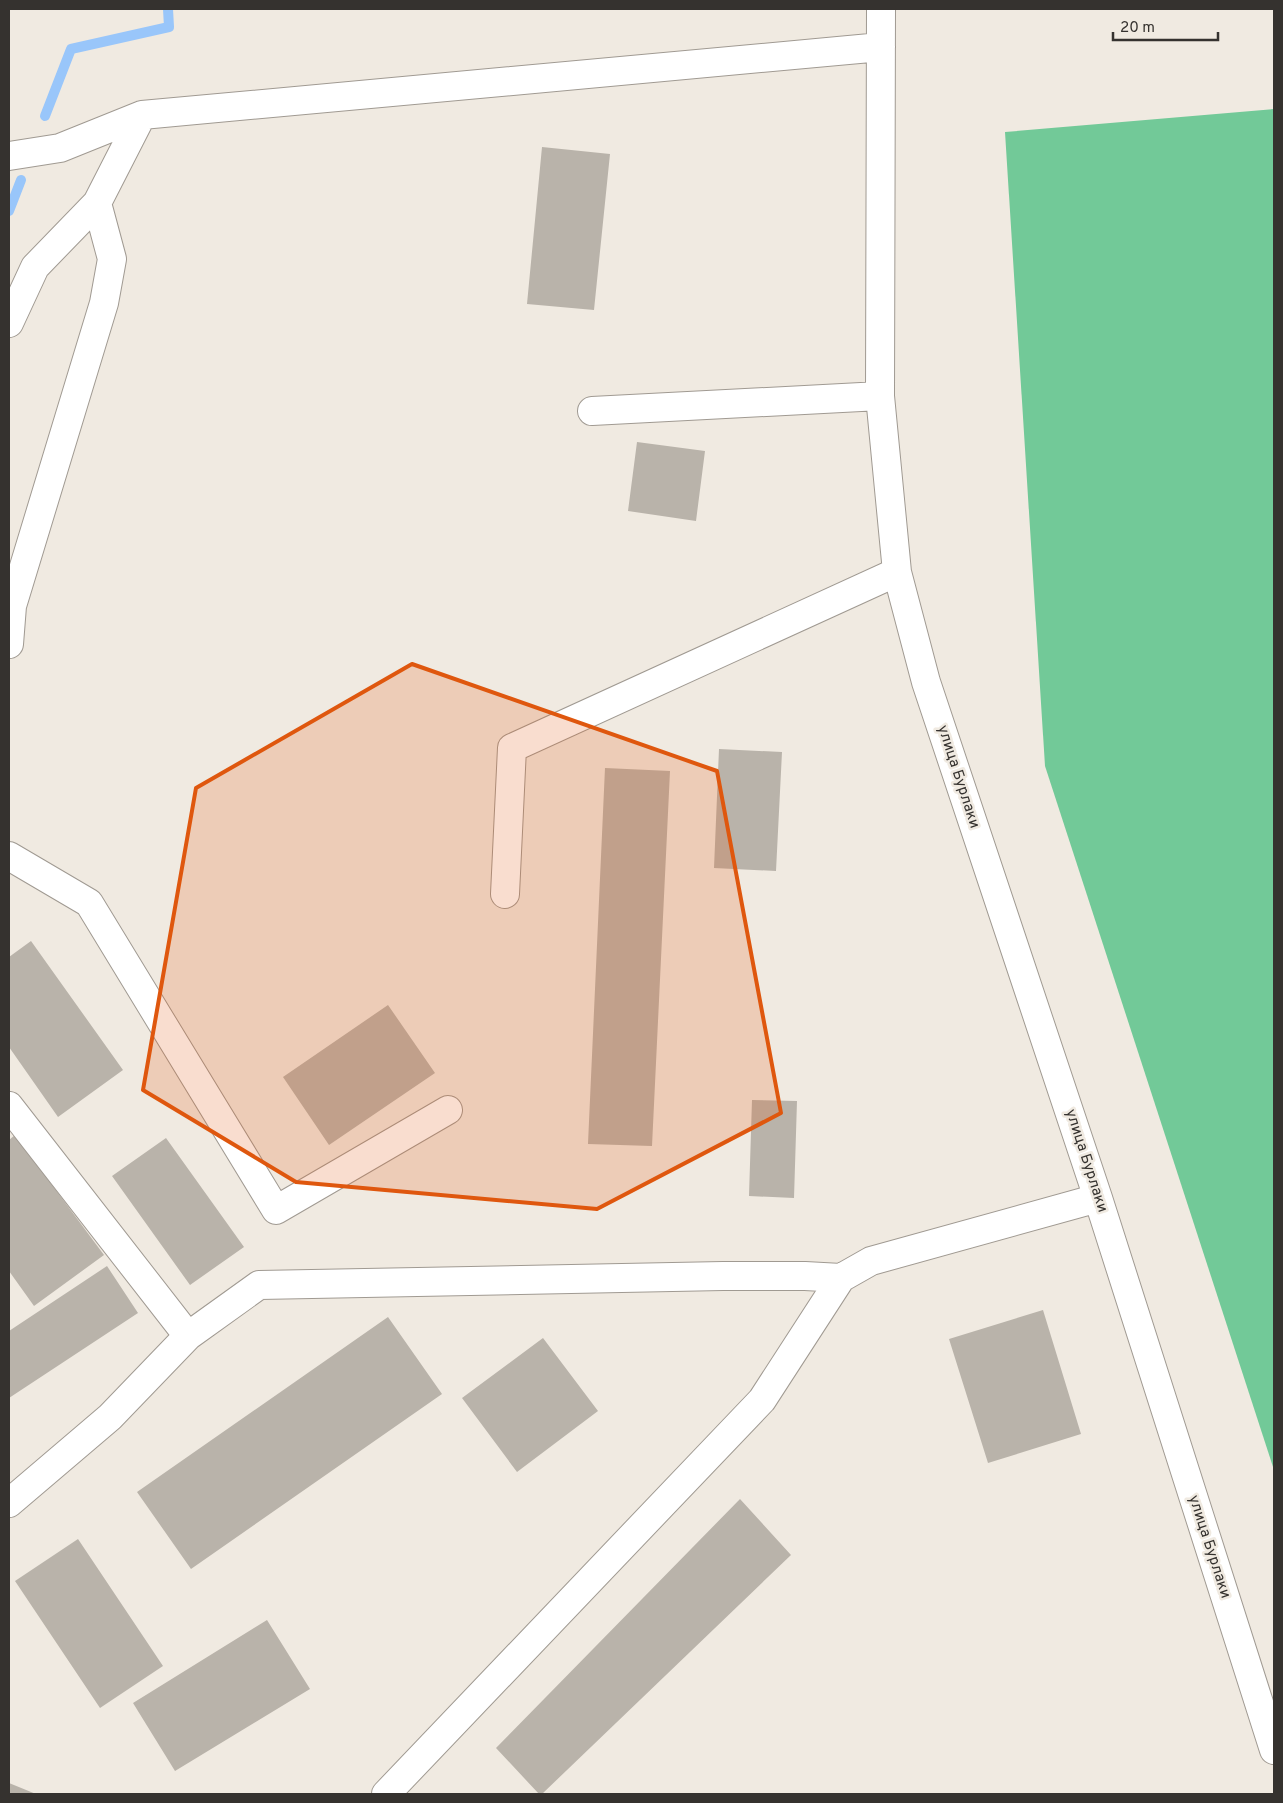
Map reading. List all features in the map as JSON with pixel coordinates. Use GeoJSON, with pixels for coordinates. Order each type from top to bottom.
{"type":"FeatureCollection","features":[{"type":"Feature","properties":{"kind":"street","name":"улица Бурлаки"},"geometry":{"type":"LineString","coordinates":[[881,9],[880,396],[897,572],[926,682],[1098,1198],[1274,1750]]}},
{"type":"Feature","properties":{"kind":"street"},"geometry":{"type":"LineString","coordinates":[[9,156],[60,148],[142,116],[881,47]]}},
{"type":"Feature","properties":{"kind":"street"},"geometry":{"type":"LineString","coordinates":[[9,323],[35,267],[96,203],[142,116]]}},
{"type":"Feature","properties":{"kind":"street"},"geometry":{"type":"LineString","coordinates":[[9,644],[12,606],[104,303],[112,259],[96,203]]}},
{"type":"Feature","properties":{"kind":"street"},"geometry":{"type":"LineString","coordinates":[[592,411],[880,396]]}},
{"type":"Feature","properties":{"kind":"street"},"geometry":{"type":"LineString","coordinates":[[505,894],[512,748],[897,572]]}},
{"type":"Feature","properties":{"kind":"street"},"geometry":{"type":"LineString","coordinates":[[9,856],[89,903],[276,1210],[448,1110]]}},
{"type":"Feature","properties":{"kind":"street"},"geometry":{"type":"LineString","coordinates":[[9,1106],[188,1336]]}},
{"type":"Feature","properties":{"kind":"street"},"geometry":{"type":"LineString","coordinates":[[386,1794],[762,1400],[841,1278],[871,1261],[1098,1198]]}},
{"type":"Feature","properties":{"kind":"street"},"geometry":{"type":"LineString","coordinates":[[9,1502],[110,1418],[188,1336],[259,1285],[732,1276],[841,1278]]}},
{"type":"Feature","properties":{"kind":"highlighted area"},"geometry":{"type":"Polygon","coordinates":[[[412,664],[717,771],[781,1113],[597,1209],[296,1182],[143,1090],[196,788],[412,664]]]}},
{"type":"Feature","properties":{"kind":"green space"},"geometry":{"type":"Polygon","coordinates":[[[1274,109],[1274,1470],[1045,766],[1005,132],[1274,109]]]}},
{"type":"Feature","properties":{"kind":"building"},"geometry":{"type":"Polygon","coordinates":[[[542,147],[610,154],[594,310],[527,304],[542,147]]]}},
{"type":"Feature","properties":{"kind":"building"},"geometry":{"type":"Polygon","coordinates":[[[637,442],[705,451],[696,521],[628,511],[637,442]]]}},
{"type":"Feature","properties":{"kind":"building"},"geometry":{"type":"Polygon","coordinates":[[[719,749],[782,752],[776,871],[714,868],[719,749]]]}},
{"type":"Feature","properties":{"kind":"building"},"geometry":{"type":"Polygon","coordinates":[[[605,768],[670,771],[652,1146],[588,1144],[605,768]]]}},
{"type":"Feature","properties":{"kind":"building"},"geometry":{"type":"Polygon","coordinates":[[[31,941],[123,1070],[58,1117],[9,1047],[9,957],[31,941]]]}},
{"type":"Feature","properties":{"kind":"building"},"geometry":{"type":"Polygon","coordinates":[[[388,1005],[435,1073],[329,1145],[283,1077],[388,1005]]]}},
{"type":"Feature","properties":{"kind":"building"},"geometry":{"type":"Polygon","coordinates":[[[752,1100],[797,1101],[794,1198],[749,1196],[752,1100]]]}},
{"type":"Feature","properties":{"kind":"building"},"geometry":{"type":"Polygon","coordinates":[[[15,1135],[104,1255],[34,1306],[9,1271],[9,1140],[15,1135]]]}},
{"type":"Feature","properties":{"kind":"building"},"geometry":{"type":"Polygon","coordinates":[[[166,1138],[244,1247],[190,1285],[112,1176],[166,1138]]]}},
{"type":"Feature","properties":{"kind":"building"},"geometry":{"type":"Polygon","coordinates":[[[107,1266],[138,1313],[9,1398],[9,1331],[107,1266]]]}},
{"type":"Feature","properties":{"kind":"building"},"geometry":{"type":"Polygon","coordinates":[[[1043,1310],[1081,1434],[988,1463],[949,1339],[1043,1310]]]}},
{"type":"Feature","properties":{"kind":"building"},"geometry":{"type":"Polygon","coordinates":[[[388,1317],[442,1394],[191,1569],[137,1492],[388,1317]]]}},
{"type":"Feature","properties":{"kind":"building"},"geometry":{"type":"Polygon","coordinates":[[[543,1338],[598,1411],[517,1472],[462,1398],[543,1338]]]}},
{"type":"Feature","properties":{"kind":"building"},"geometry":{"type":"Polygon","coordinates":[[[740,1499],[791,1555],[542,1794],[539,1794],[496,1748],[740,1499]]]}},
{"type":"Feature","properties":{"kind":"building"},"geometry":{"type":"Polygon","coordinates":[[[78,1539],[163,1666],[100,1708],[15,1581],[78,1539]]]}},
{"type":"Feature","properties":{"kind":"building"},"geometry":{"type":"Polygon","coordinates":[[[267,1620],[310,1689],[175,1771],[133,1703],[267,1620]]]}},
{"type":"Feature","properties":{"kind":"building"},"geometry":{"type":"Polygon","coordinates":[[[9,1783],[36,1794],[9,1794],[9,1783]]]}},
{"type":"Feature","properties":{"kind":"waterway"},"geometry":{"type":"LineString","coordinates":[[45,116],[71,49],[169,27],[168,9]]}},
{"type":"Feature","properties":{"kind":"waterway"},"geometry":{"type":"LineString","coordinates":[[9,211],[21,180]]}}]}
